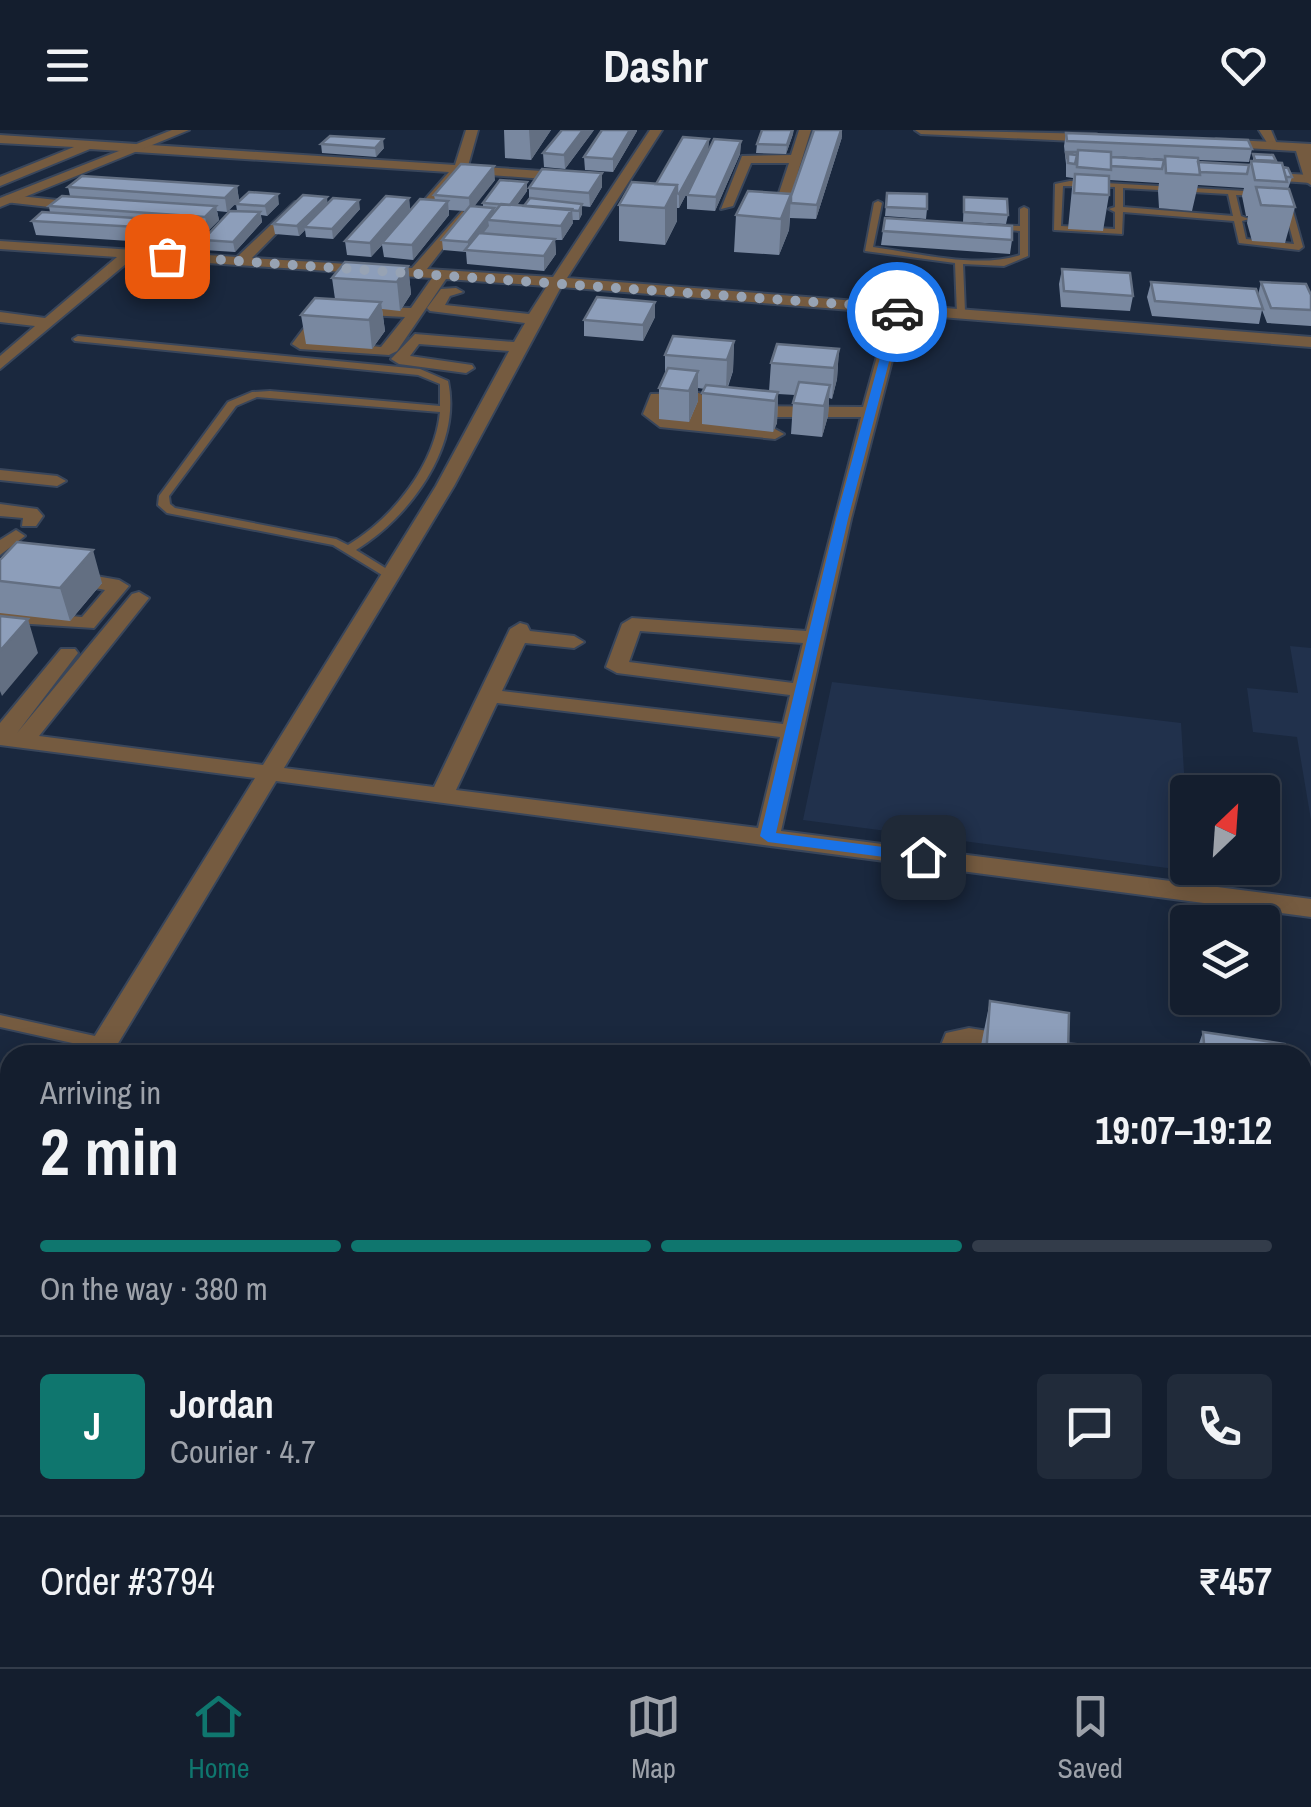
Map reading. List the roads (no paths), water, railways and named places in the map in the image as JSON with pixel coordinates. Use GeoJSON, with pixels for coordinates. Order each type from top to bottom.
{"type":"FeatureCollection","features":[{"type":"Feature","properties":{"kind":"street"},"geometry":{"type":"LineString","coordinates":[[32,130],[63,131]]}},
{"type":"Feature","properties":{"kind":"street"},"geometry":{"type":"LineString","coordinates":[[5,201],[183,130]]}},
{"type":"Feature","properties":{"kind":"street"},"geometry":{"type":"LineString","coordinates":[[427,204],[466,160],[472,130]]}},
{"type":"Feature","properties":{"kind":"street"},"geometry":{"type":"LineString","coordinates":[[103,1045],[446,486],[534,319],[614,180],[656,130]]}},
{"type":"Feature","properties":{"kind":"street"},"geometry":{"type":"LineString","coordinates":[[780,212],[805,130]]}},
{"type":"Feature","properties":{"kind":"street"},"geometry":{"type":"LineString","coordinates":[[921,130],[1118,139]]}},
{"type":"Feature","properties":{"kind":"street"},"geometry":{"type":"LineString","coordinates":[[1264,130],[1275,146]]}},
{"type":"Feature","properties":{"kind":"street"},"geometry":{"type":"LineString","coordinates":[[50,142],[63,131]]}},
{"type":"Feature","properties":{"kind":"street"},"geometry":{"type":"LineString","coordinates":[[0,139],[458,169],[493,161],[541,161]]}},
{"type":"Feature","properties":{"kind":"street"},"geometry":{"type":"LineString","coordinates":[[1196,142],[1306,148],[1311,180],[1237,175]]}},
{"type":"Feature","properties":{"kind":"street"},"geometry":{"type":"LineString","coordinates":[[2,181],[94,144]]}},
{"type":"Feature","properties":{"kind":"street"},"geometry":{"type":"LineString","coordinates":[[12,155],[56,160]]}},
{"type":"Feature","properties":{"kind":"street"},"geometry":{"type":"LineString","coordinates":[[726,206],[746,159],[798,159]]}},
{"type":"Feature","properties":{"kind":"street"},"geometry":{"type":"LineString","coordinates":[[493,161],[508,172],[580,175]]}},
{"type":"Feature","properties":{"kind":"street"},"geometry":{"type":"LineString","coordinates":[[496,188],[508,172]]}},
{"type":"Feature","properties":{"kind":"street"},"geometry":{"type":"LineString","coordinates":[[5,201],[99,208]]}},
{"type":"Feature","properties":{"kind":"street"},"geometry":{"type":"LineString","coordinates":[[241,261],[298,203]]}},
{"type":"Feature","properties":{"kind":"street"},"geometry":{"type":"LineString","coordinates":[[416,274],[462,215]]}},
{"type":"Feature","properties":{"kind":"street"},"geometry":{"type":"LineString","coordinates":[[0,245],[556,282],[1311,342]]}},
{"type":"Feature","properties":{"kind":"street"},"geometry":{"type":"LineString","coordinates":[[325,267],[344,245]]}},
{"type":"Feature","properties":{"kind":"street"},"geometry":{"type":"LineString","coordinates":[[0,364],[130,254]]}},
{"type":"Feature","properties":{"kind":"street"},"geometry":{"type":"LineString","coordinates":[[430,292],[347,288],[300,344],[384,352],[403,330],[430,292],[441,275]]}},
{"type":"Feature","properties":{"kind":"street"},"geometry":{"type":"LineString","coordinates":[[504,295],[446,292],[434,308],[534,319]]}},
{"type":"Feature","properties":{"kind":"street"},"geometry":{"type":"LineString","coordinates":[[328,307],[414,314]]}},
{"type":"Feature","properties":{"kind":"street"},"geometry":{"type":"LineString","coordinates":[[768,836],[800,690],[898,308]]}},
{"type":"Feature","properties":{"kind":"street"},"geometry":{"type":"LineString","coordinates":[[439,341],[461,312]]}},
{"type":"Feature","properties":{"kind":"street"},"geometry":{"type":"LineString","coordinates":[[0,317],[49,323]]}},
{"type":"Feature","properties":{"kind":"street"},"geometry":{"type":"LineString","coordinates":[[314,324],[403,330]]}},
{"type":"Feature","properties":{"kind":"street"},"geometry":{"type":"LineString","coordinates":[[466,368],[398,359],[411,340],[519,348]]}},
{"type":"Feature","properties":{"kind":"street"},"geometry":{"type":"LineString","coordinates":[[696,426],[703,406],[699,398],[662,396],[651,414],[660,422],[696,426],[783,425],[815,408],[870,413]]}},
{"type":"Feature","properties":{"kind":"street"},"geometry":{"type":"LineString","coordinates":[[703,406],[783,425]]}},
{"type":"Feature","properties":{"kind":"street"},"geometry":{"type":"LineString","coordinates":[[841,431],[848,410]]}},
{"type":"Feature","properties":{"kind":"street"},"geometry":{"type":"LineString","coordinates":[[0,475],[57,481]]}},
{"type":"Feature","properties":{"kind":"street"},"geometry":{"type":"LineString","coordinates":[[0,510],[34,516],[4,559]]}},
{"type":"Feature","properties":{"kind":"street"},"geometry":{"type":"LineString","coordinates":[[0,616],[87,624],[120,586],[44,574]]}},
{"type":"Feature","properties":{"kind":"street"},"geometry":{"type":"LineString","coordinates":[[8,739],[140,598]]}},
{"type":"Feature","properties":{"kind":"street"},"geometry":{"type":"LineString","coordinates":[[800,690],[617,667],[632,624],[813,638]]}},
{"type":"Feature","properties":{"kind":"street"},"geometry":{"type":"LineString","coordinates":[[442,794],[519,632],[574,642]]}},
{"type":"Feature","properties":{"kind":"street"},"geometry":{"type":"LineString","coordinates":[[8,739],[28,704],[68,654]]}},
{"type":"Feature","properties":{"kind":"street"},"geometry":{"type":"LineString","coordinates":[[491,696],[790,732]]}},
{"type":"Feature","properties":{"kind":"street"},"geometry":{"type":"LineString","coordinates":[[0,700],[28,704]]}},
{"type":"Feature","properties":{"kind":"street"},"geometry":{"type":"LineString","coordinates":[[8,739],[1311,908]]}},
{"type":"Feature","properties":{"kind":"street"},"geometry":{"type":"LineString","coordinates":[[954,1045],[956,1040],[969,1038],[1013,1045]]}},
{"type":"Feature","properties":{"kind":"lane"},"geometry":{"type":"LineString","coordinates":[[1119,186],[1116,234],[1057,228],[1059,184],[1119,186],[1148,187],[1232,192],[1286,198],[1299,222],[1299,247],[1244,243],[1232,192]]}},
{"type":"Feature","properties":{"kind":"lane"},"geometry":{"type":"LineString","coordinates":[[1148,187],[1151,212]]}},
{"type":"Feature","properties":{"kind":"lane"},"geometry":{"type":"LineString","coordinates":[[1202,191],[1208,216]]}},
{"type":"Feature","properties":{"kind":"lane"},"geometry":{"type":"LineString","coordinates":[[878,202],[868,249],[960,261],[1019,259],[1026,253],[1024,209]]}},
{"type":"Feature","properties":{"kind":"lane"},"geometry":{"type":"LineString","coordinates":[[1059,205],[1074,206]]}},
{"type":"Feature","properties":{"kind":"lane"},"geometry":{"type":"LineString","coordinates":[[1104,209],[1257,220]]}},
{"type":"Feature","properties":{"kind":"lane"},"geometry":{"type":"LineString","coordinates":[[874,220],[893,221]]}},
{"type":"Feature","properties":{"kind":"lane"},"geometry":{"type":"LineString","coordinates":[[1275,221],[1299,222]]}},
{"type":"Feature","properties":{"kind":"lane"},"geometry":{"type":"LineString","coordinates":[[988,227],[1025,229]]}},
{"type":"Feature","properties":{"kind":"lane"},"geometry":{"type":"LineString","coordinates":[[960,261],[960,312]]}},
{"type":"Feature","properties":{"kind":"lane"},"geometry":{"type":"LineString","coordinates":[[78,340],[432,374],[445,383],[442,435],[398,508],[373,537],[351,548]]}},
{"type":"Feature","properties":{"kind":"lane"},"geometry":{"type":"LineString","coordinates":[[392,576],[351,548],[311,536],[171,511],[164,505],[164,496],[232,404],[242,398],[270,394],[444,409]]}},
{"type":"Feature","properties":{"kind":"lane"},"geometry":{"type":"LineString","coordinates":[[0,1021],[87,1045]]}}]}
